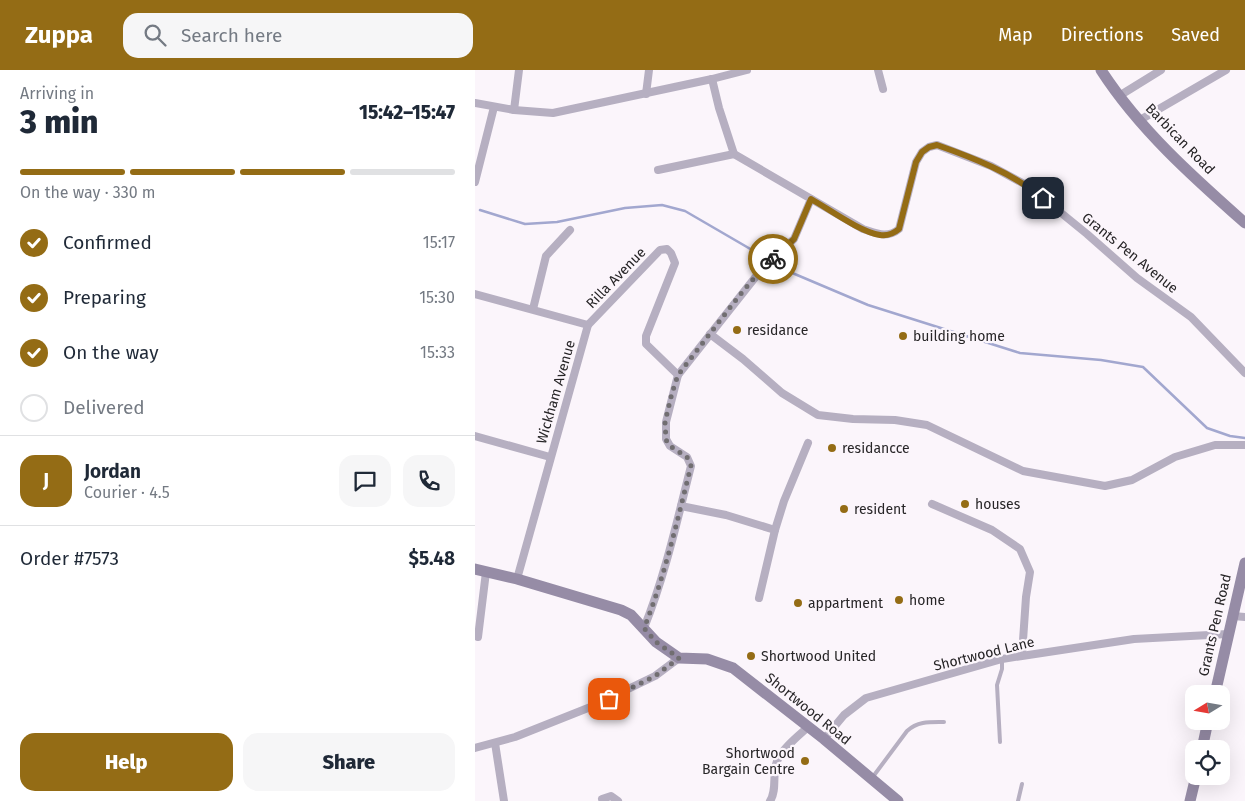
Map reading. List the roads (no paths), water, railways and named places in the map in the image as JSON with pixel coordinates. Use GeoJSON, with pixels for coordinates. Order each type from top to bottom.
{"type":"FeatureCollection","features":[{"type":"Feature","properties":{"kind":"main road","name":"Barbican Road"},"geometry":{"type":"LineString","coordinates":[[1101,70],[1119,96],[1178,162],[1245,223]]}},
{"type":"Feature","properties":{"kind":"main road","name":"Grants Pen Road"},"geometry":{"type":"LineString","coordinates":[[1217,685],[1245,566]]}},
{"type":"Feature","properties":{"kind":"main road"},"geometry":{"type":"LineString","coordinates":[[480,571],[517,579],[621,610],[631,615],[656,642],[679,658]]}},
{"type":"Feature","properties":{"kind":"main road","name":"Shortwood Road"},"geometry":{"type":"LineString","coordinates":[[679,658],[707,659],[733,668],[824,739],[898,801]]}},
{"type":"Feature","properties":{"kind":"main road"},"geometry":{"type":"LineString","coordinates":[[1190,801],[1194,785]]}},
{"type":"Feature","properties":{"kind":"street"},"geometry":{"type":"LineString","coordinates":[[514,110],[519,70]]}},
{"type":"Feature","properties":{"kind":"street"},"geometry":{"type":"LineString","coordinates":[[646,94],[649,70]]}},
{"type":"Feature","properties":{"kind":"street"},"geometry":{"type":"LineString","coordinates":[[475,103],[514,110],[553,113],[646,94],[747,70]]}},
{"type":"Feature","properties":{"kind":"street"},"geometry":{"type":"LineString","coordinates":[[878,70],[883,89]]}},
{"type":"Feature","properties":{"kind":"street"},"geometry":{"type":"LineString","coordinates":[[1119,96],[1161,70]]}},
{"type":"Feature","properties":{"kind":"street"},"geometry":{"type":"LineString","coordinates":[[1140,120],[1226,70]]}},
{"type":"Feature","properties":{"kind":"street"},"geometry":{"type":"LineString","coordinates":[[658,170],[734,154],[712,79]]}},
{"type":"Feature","properties":{"kind":"street"},"geometry":{"type":"LineString","coordinates":[[475,182],[494,107]]}},
{"type":"Feature","properties":{"kind":"street","name":"Grants Pen Avenue"},"geometry":{"type":"LineString","coordinates":[[734,154],[863,229],[880,235],[894,233],[899,229],[916,162],[922,152],[929,147],[937,145],[991,166],[1028,186],[1137,278],[1191,317],[1245,373]]}},
{"type":"Feature","properties":{"kind":"street"},"geometry":{"type":"LineString","coordinates":[[644,628],[668,558],[691,466],[687,457],[670,446],[666,440],[665,422],[678,375],[765,265],[794,239],[811,199]]}},
{"type":"Feature","properties":{"kind":"street"},"geometry":{"type":"LineString","coordinates":[[533,310],[546,256],[570,230]]}},
{"type":"Feature","properties":{"kind":"street","name":"Rilla Avenue"},"geometry":{"type":"LineString","coordinates":[[588,325],[660,250],[667,250],[671,253],[675,263],[646,336],[646,344],[678,375]]}},
{"type":"Feature","properties":{"kind":"street","name":"Wickham Avenue"},"geometry":{"type":"LineString","coordinates":[[475,294],[588,325],[517,579]]}},
{"type":"Feature","properties":{"kind":"street"},"geometry":{"type":"LineString","coordinates":[[711,334],[743,359],[782,394],[818,415],[853,420],[895,420],[927,425],[1023,471],[1105,486],[1132,480],[1175,457],[1215,445],[1245,445]]}},
{"type":"Feature","properties":{"kind":"street"},"geometry":{"type":"LineString","coordinates":[[475,436],[550,457]]}},
{"type":"Feature","properties":{"kind":"street"},"geometry":{"type":"LineString","coordinates":[[759,598],[784,501],[808,443]]}},
{"type":"Feature","properties":{"kind":"street"},"geometry":{"type":"LineString","coordinates":[[932,504],[993,530],[1020,548],[1030,572],[1026,597],[1022,655]]}},
{"type":"Feature","properties":{"kind":"street"},"geometry":{"type":"LineString","coordinates":[[681,506],[726,515],[775,530]]}},
{"type":"Feature","properties":{"kind":"street"},"geometry":{"type":"LineString","coordinates":[[477,637],[480,571]]}},
{"type":"Feature","properties":{"kind":"street"},"geometry":{"type":"LineString","coordinates":[[1233,616],[1245,617]]}},
{"type":"Feature","properties":{"kind":"street","name":"Shortwood Lane"},"geometry":{"type":"LineString","coordinates":[[824,739],[844,715],[866,698],[1002,659],[1134,639],[1228,634]]}},
{"type":"Feature","properties":{"kind":"street"},"geometry":{"type":"LineString","coordinates":[[475,748],[495,743],[593,706],[655,676],[679,658]]}},
{"type":"Feature","properties":{"kind":"street"},"geometry":{"type":"LineString","coordinates":[[769,801],[771,800],[774,787],[774,771],[778,758],[808,727]]}},
{"type":"Feature","properties":{"kind":"street"},"geometry":{"type":"LineString","coordinates":[[495,743],[504,801]]}},
{"type":"Feature","properties":{"kind":"street"},"geometry":{"type":"LineString","coordinates":[[602,799],[611,796],[618,801]]}},
{"type":"Feature","properties":{"kind":"lane"},"geometry":{"type":"LineString","coordinates":[[1000,742],[997,685],[1002,669],[1002,659]]}},
{"type":"Feature","properties":{"kind":"lane"},"geometry":{"type":"LineString","coordinates":[[871,780],[907,731],[914,725],[923,722],[944,722]]}},
{"type":"Feature","properties":{"kind":"lane"},"geometry":{"type":"LineString","coordinates":[[1019,801],[1022,784]]}},
{"type":"Feature","properties":{"kind":"waterway"},"geometry":{"type":"LineString","coordinates":[[480,210],[525,224],[557,222],[625,208],[662,205],[685,211],[790,272],[868,305],[1020,353],[1101,360],[1143,367],[1207,428],[1230,436],[1245,438]]}},
{"type":"Feature","properties":{"kind":"place","name":"residance"},"geometry":{"type":"Point","coordinates":[737,330]}},
{"type":"Feature","properties":{"kind":"place","name":"building home"},"geometry":{"type":"Point","coordinates":[903,336]}},
{"type":"Feature","properties":{"kind":"place","name":"residancce"},"geometry":{"type":"Point","coordinates":[832,448]}},
{"type":"Feature","properties":{"kind":"place","name":"houses"},"geometry":{"type":"Point","coordinates":[965,504]}},
{"type":"Feature","properties":{"kind":"place","name":"resident"},"geometry":{"type":"Point","coordinates":[844,509]}},
{"type":"Feature","properties":{"kind":"place","name":"home"},"geometry":{"type":"Point","coordinates":[899,600]}},
{"type":"Feature","properties":{"kind":"place","name":"appartment"},"geometry":{"type":"Point","coordinates":[798,603]}},
{"type":"Feature","properties":{"kind":"place","name":"Shortwood United"},"geometry":{"type":"Point","coordinates":[751,656]}},
{"type":"Feature","properties":{"kind":"place","name":"Shortwood Bargain Centre"},"geometry":{"type":"Point","coordinates":[805,761]}}]}
